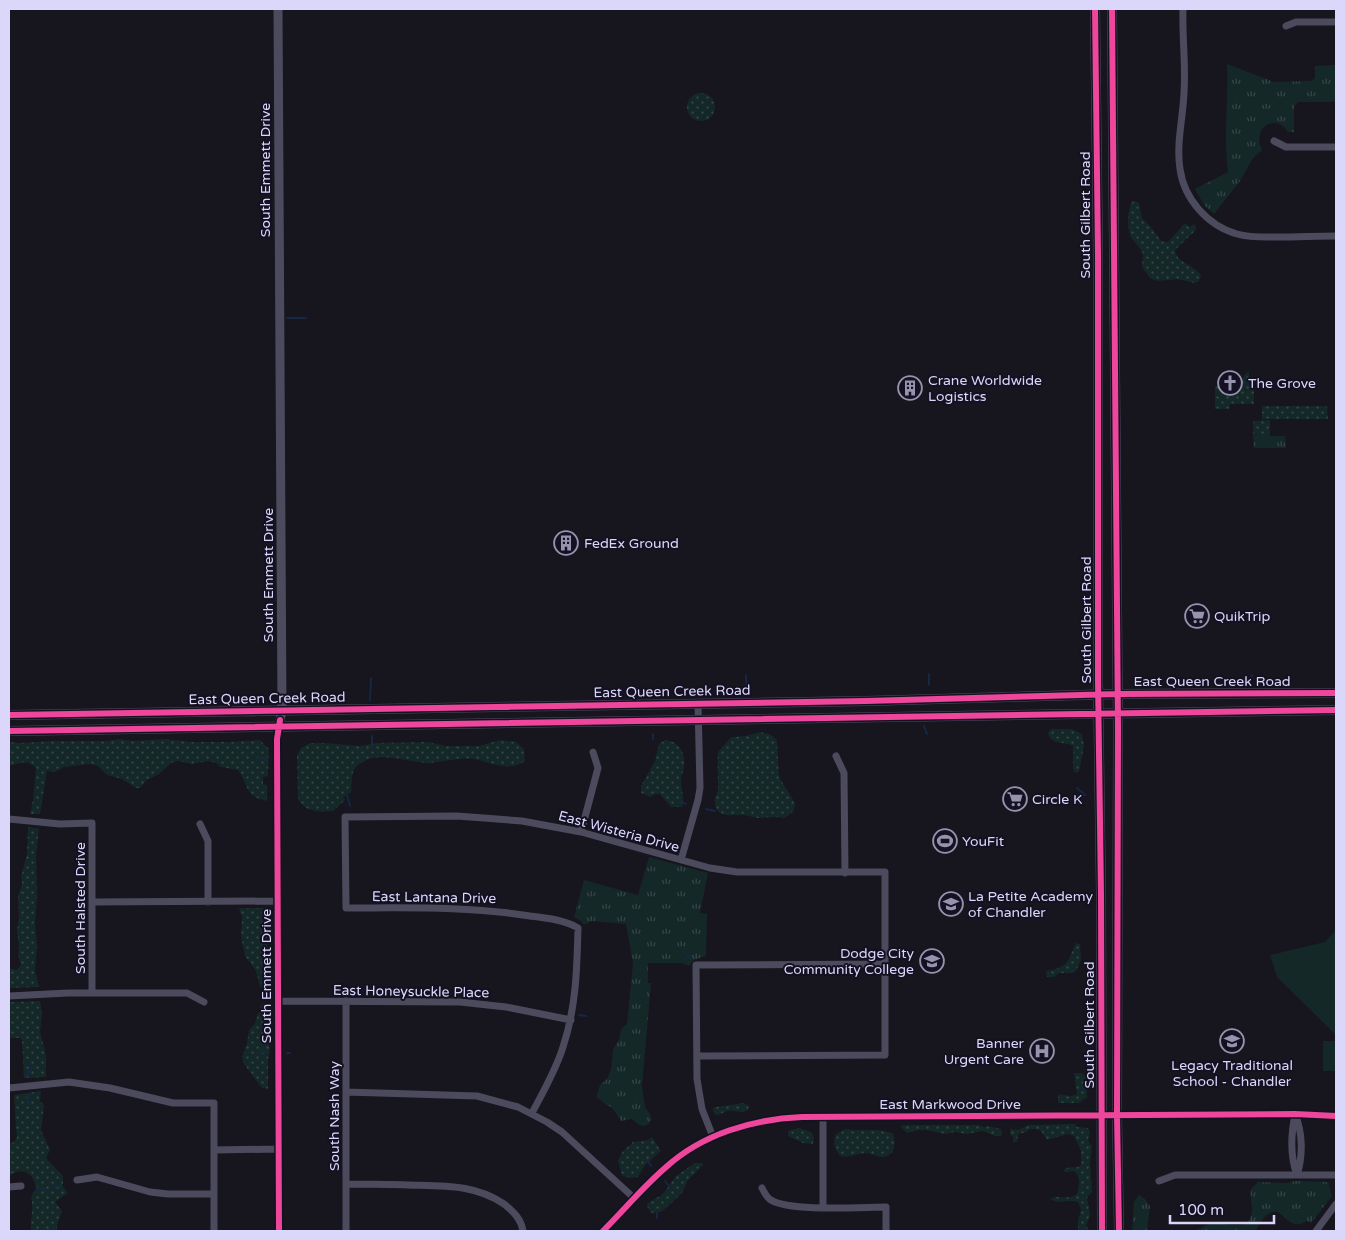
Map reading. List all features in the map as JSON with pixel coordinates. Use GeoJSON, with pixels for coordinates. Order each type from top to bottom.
{"type":"FeatureCollection","features":[{"type":"Feature","properties":{"kind":"main road","name":"South Gilbert Road"},"geometry":{"type":"LineString","coordinates":[[1096,9],[1099,498],[1098,695],[1103,1115],[1102,1231]]}},
{"type":"Feature","properties":{"kind":"main road","name":"South Gilbert Road"},"geometry":{"type":"LineString","coordinates":[[1112,9],[1118,694],[1117,1115],[1119,1231]]}},
{"type":"Feature","properties":{"kind":"main road"},"geometry":{"type":"LineString","coordinates":[[1097,301],[1114,301]]}},
{"type":"Feature","properties":{"kind":"main road"},"geometry":{"type":"LineString","coordinates":[[1099,498],[1115,498]]}},
{"type":"Feature","properties":{"kind":"main road","name":"East Queen Creek Road"},"geometry":{"type":"LineString","coordinates":[[9,731],[698,703],[1118,694],[1336,693]]}},
{"type":"Feature","properties":{"kind":"main road"},"geometry":{"type":"LineString","coordinates":[[908,699],[908,715]]}},
{"type":"Feature","properties":{"kind":"main road","name":"East Queen Creek Road"},"geometry":{"type":"LineString","coordinates":[[9,715],[280,719],[699,719],[1336,710]]}},
{"type":"Feature","properties":{"kind":"street","name":"South Emmett Drive"},"geometry":{"type":"LineString","coordinates":[[278,9],[280,719],[276,738],[279,1231]]}},
{"type":"Feature","properties":{"kind":"street"},"geometry":{"type":"LineString","coordinates":[[1183,9],[1184,92],[1180,168],[1183,181],[1199,211],[1228,230],[1243,236],[1336,236]]}},
{"type":"Feature","properties":{"kind":"street"},"geometry":{"type":"LineString","coordinates":[[1286,26],[1296,22],[1336,22]]}},
{"type":"Feature","properties":{"kind":"street"},"geometry":{"type":"LineString","coordinates":[[1274,141],[1286,147],[1336,147]]}},
{"type":"Feature","properties":{"kind":"street"},"geometry":{"type":"LineString","coordinates":[[681,860],[698,800],[700,777],[698,703]]}},
{"type":"Feature","properties":{"kind":"street"},"geometry":{"type":"LineString","coordinates":[[581,832],[598,768],[593,752]]}},
{"type":"Feature","properties":{"kind":"street"},"geometry":{"type":"LineString","coordinates":[[836,756],[844,773],[845,873]]}},
{"type":"Feature","properties":{"kind":"street","name":"East Wisteria Drive"},"geometry":{"type":"LineString","coordinates":[[346,908],[345,817],[457,816],[492,818],[581,832],[710,868],[737,872],[885,872],[884,964]]}},
{"type":"Feature","properties":{"kind":"street","name":"South Halsted Drive"},"geometry":{"type":"LineString","coordinates":[[9,819],[60,824],[92,823],[92,993]]}},
{"type":"Feature","properties":{"kind":"street"},"geometry":{"type":"LineString","coordinates":[[200,824],[208,841],[208,902]]}},
{"type":"Feature","properties":{"kind":"street"},"geometry":{"type":"LineString","coordinates":[[92,902],[278,901]]}},
{"type":"Feature","properties":{"kind":"street","name":"East Lantana Drive"},"geometry":{"type":"LineString","coordinates":[[346,908],[475,908],[571,924],[578,928],[576,984],[571,1020]]}},
{"type":"Feature","properties":{"kind":"street"},"geometry":{"type":"LineString","coordinates":[[696,1056],[885,1055],[884,964],[696,965],[696,1056],[698,1094],[713,1137]]}},
{"type":"Feature","properties":{"kind":"street"},"geometry":{"type":"LineString","coordinates":[[9,996],[92,993],[187,993],[204,1002]]}},
{"type":"Feature","properties":{"kind":"street","name":"East Honeysuckle Place"},"geometry":{"type":"LineString","coordinates":[[278,1001],[434,1001],[477,1003],[571,1020]]}},
{"type":"Feature","properties":{"kind":"street","name":"South Nash Way"},"geometry":{"type":"LineString","coordinates":[[346,1001],[346,1231]]}},
{"type":"Feature","properties":{"kind":"street"},"geometry":{"type":"LineString","coordinates":[[532,1114],[558,1062],[571,1020]]}},
{"type":"Feature","properties":{"kind":"street"},"geometry":{"type":"LineString","coordinates":[[9,1088],[76,1083],[110,1088],[173,1103],[214,1103],[214,1231]]}},
{"type":"Feature","properties":{"kind":"street"},"geometry":{"type":"LineString","coordinates":[[346,1092],[477,1096],[504,1102],[532,1114],[562,1132],[634,1198]]}},
{"type":"Feature","properties":{"kind":"street"},"geometry":{"type":"LineString","coordinates":[[1295,1114],[1292,1127],[1293,1164],[1297,1175]]}},
{"type":"Feature","properties":{"kind":"street","name":"East Markwood Drive"},"geometry":{"type":"LineString","coordinates":[[603,1231],[666,1166],[713,1137],[732,1129],[766,1120],[823,1117],[1103,1115],[1295,1114],[1336,1116]]}},
{"type":"Feature","properties":{"kind":"street"},"geometry":{"type":"LineString","coordinates":[[823,1117],[823,1208]]}},
{"type":"Feature","properties":{"kind":"street"},"geometry":{"type":"LineString","coordinates":[[214,1150],[279,1149]]}},
{"type":"Feature","properties":{"kind":"street"},"geometry":{"type":"LineString","coordinates":[[1159,1181],[1175,1175],[1336,1175]]}},
{"type":"Feature","properties":{"kind":"street"},"geometry":{"type":"LineString","coordinates":[[77,1180],[97,1177],[150,1192],[214,1194]]}},
{"type":"Feature","properties":{"kind":"street"},"geometry":{"type":"LineString","coordinates":[[346,1184],[467,1188],[489,1196],[509,1208],[522,1223],[523,1231]]}},
{"type":"Feature","properties":{"kind":"street"},"geometry":{"type":"LineString","coordinates":[[9,1187],[22,1186]]}},
{"type":"Feature","properties":{"kind":"street"},"geometry":{"type":"LineString","coordinates":[[762,1188],[770,1200],[804,1207],[886,1207],[886,1231]]}},
{"type":"Feature","properties":{"kind":"street"},"geometry":{"type":"LineString","coordinates":[[1316,1231],[1336,1204]]}},
{"type":"Feature","properties":{"kind":"green space"},"geometry":{"type":"Polygon","coordinates":[[[1227,64],[1274,82],[1312,81],[1315,78],[1315,66],[1336,65],[1336,102],[1298,102],[1294,106],[1294,132],[1288,132],[1278,123],[1272,123],[1262,129],[1260,142],[1262,150],[1253,158],[1240,181],[1214,214],[1204,205],[1195,189],[1228,172],[1226,145],[1227,64]]]}},
{"type":"Feature","properties":{"kind":"green space"},"geometry":{"type":"Polygon","coordinates":[[[701,93],[711,97],[715,107],[711,117],[701,121],[691,117],[687,107],[691,97],[701,93]]]}},
{"type":"Feature","properties":{"kind":"green space"},"geometry":{"type":"Polygon","coordinates":[[[1133,201],[1139,203],[1142,218],[1161,241],[1168,242],[1185,223],[1190,227],[1194,224],[1196,226],[1196,230],[1175,250],[1176,255],[1182,261],[1198,271],[1201,275],[1199,281],[1195,283],[1177,279],[1159,281],[1150,278],[1142,267],[1143,254],[1130,234],[1128,224],[1129,213],[1133,201]]]}},
{"type":"Feature","properties":{"kind":"green space"},"geometry":{"type":"Polygon","coordinates":[[[1249,372],[1249,384],[1254,384],[1254,404],[1230,404],[1229,409],[1215,409],[1215,386],[1231,386],[1231,379],[1243,378],[1249,372]]]}},
{"type":"Feature","properties":{"kind":"green space"},"geometry":{"type":"Polygon","coordinates":[[[1262,406],[1327,406],[1328,419],[1262,419],[1262,406]]]}},
{"type":"Feature","properties":{"kind":"green space"},"geometry":{"type":"Polygon","coordinates":[[[1270,420],[1270,436],[1253,436],[1253,421],[1270,420]]]}},
{"type":"Feature","properties":{"kind":"green space"},"geometry":{"type":"Polygon","coordinates":[[[1253,436],[1285,436],[1286,448],[1254,448],[1253,436]]]}},
{"type":"Feature","properties":{"kind":"green space"},"geometry":{"type":"Polygon","coordinates":[[[1052,729],[1072,729],[1082,734],[1084,746],[1079,772],[1075,773],[1073,769],[1073,746],[1052,740],[1048,733],[1052,729]]]}},
{"type":"Feature","properties":{"kind":"green space"},"geometry":{"type":"Polygon","coordinates":[[[760,732],[770,734],[777,740],[779,777],[795,803],[793,811],[784,818],[757,818],[721,813],[716,807],[715,800],[718,789],[718,752],[731,737],[746,736],[760,732]]]}},
{"type":"Feature","properties":{"kind":"green space"},"geometry":{"type":"Polygon","coordinates":[[[119,739],[134,741],[166,739],[192,742],[260,740],[269,749],[268,776],[263,777],[263,784],[267,785],[267,801],[254,797],[248,790],[238,770],[221,767],[216,763],[208,761],[192,764],[178,761],[171,763],[159,774],[147,780],[140,788],[136,788],[122,779],[107,775],[98,766],[90,764],[64,767],[55,772],[47,771],[40,814],[30,814],[36,768],[30,763],[9,766],[9,742],[106,741],[119,739]]]}},
{"type":"Feature","properties":{"kind":"green space"},"geometry":{"type":"Polygon","coordinates":[[[500,740],[516,742],[524,749],[525,761],[512,766],[499,766],[473,759],[455,759],[427,763],[375,758],[366,760],[356,767],[352,776],[351,793],[346,794],[345,800],[333,811],[313,811],[301,804],[298,799],[297,755],[301,748],[310,743],[360,746],[376,743],[428,742],[446,746],[479,746],[500,740]]]}},
{"type":"Feature","properties":{"kind":"green space"},"geometry":{"type":"Polygon","coordinates":[[[665,740],[675,743],[683,753],[684,768],[681,778],[682,807],[671,807],[660,794],[650,797],[641,793],[641,786],[655,761],[659,744],[665,740]]]}},
{"type":"Feature","properties":{"kind":"green space"},"geometry":{"type":"Polygon","coordinates":[[[28,827],[39,829],[36,855],[37,896],[35,923],[37,946],[35,970],[39,987],[9,988],[9,968],[17,970],[21,965],[18,955],[18,896],[27,853],[28,827]]]}},
{"type":"Feature","properties":{"kind":"green space"},"geometry":{"type":"Polygon","coordinates":[[[649,857],[708,873],[700,913],[707,914],[706,956],[694,960],[689,966],[682,963],[648,963],[648,983],[651,983],[642,1086],[645,1107],[650,1114],[651,1120],[649,1124],[644,1126],[639,1125],[632,1119],[621,1121],[613,1109],[596,1097],[600,1085],[607,1079],[611,1069],[613,1049],[619,1040],[621,1029],[627,1024],[633,963],[626,924],[591,921],[584,925],[574,917],[584,880],[638,895],[649,857]]]}},
{"type":"Feature","properties":{"kind":"green space"},"geometry":{"type":"Polygon","coordinates":[[[239,908],[264,908],[269,912],[267,931],[268,990],[260,987],[256,971],[245,956],[241,936],[242,917],[239,908]]]}},
{"type":"Feature","properties":{"kind":"green space"},"geometry":{"type":"Polygon","coordinates":[[[1336,931],[1336,1035],[1277,977],[1270,955],[1325,942],[1336,931]]]}},
{"type":"Feature","properties":{"kind":"green space"},"geometry":{"type":"Polygon","coordinates":[[[1076,943],[1080,944],[1081,959],[1076,971],[1047,977],[1046,971],[1060,967],[1067,962],[1076,943]]]}},
{"type":"Feature","properties":{"kind":"green space"},"geometry":{"type":"Polygon","coordinates":[[[40,1001],[42,1013],[40,1032],[46,1055],[46,1077],[24,1078],[22,1040],[20,1038],[9,1038],[9,1002],[40,1001]]]}},
{"type":"Feature","properties":{"kind":"green space"},"geometry":{"type":"Polygon","coordinates":[[[268,1003],[268,1040],[270,1049],[268,1089],[262,1088],[244,1064],[242,1057],[249,1030],[255,1023],[261,1005],[268,1003]]]}},
{"type":"Feature","properties":{"kind":"green space"},"geometry":{"type":"Polygon","coordinates":[[[1323,1041],[1336,1041],[1336,1071],[1323,1071],[1323,1041]]]}},
{"type":"Feature","properties":{"kind":"green space"},"geometry":{"type":"Polygon","coordinates":[[[1074,1073],[1081,1073],[1086,1076],[1087,1097],[1079,1103],[1058,1103],[1058,1094],[1071,1096],[1077,1094],[1074,1073]]]}},
{"type":"Feature","properties":{"kind":"green space"},"geometry":{"type":"Polygon","coordinates":[[[41,1091],[40,1101],[44,1105],[41,1130],[50,1150],[46,1158],[63,1176],[63,1187],[68,1193],[55,1202],[62,1211],[57,1231],[31,1231],[31,1197],[36,1188],[33,1178],[23,1171],[9,1176],[9,1144],[14,1142],[17,1137],[14,1095],[41,1091]]]}},
{"type":"Feature","properties":{"kind":"green space"},"geometry":{"type":"Polygon","coordinates":[[[744,1103],[749,1106],[748,1110],[740,1112],[728,1111],[719,1115],[716,1115],[713,1111],[715,1107],[744,1103]]]}},
{"type":"Feature","properties":{"kind":"green space"},"geometry":{"type":"Polygon","coordinates":[[[1075,1124],[1077,1127],[1088,1128],[1090,1132],[1088,1140],[1092,1146],[1090,1163],[1092,1192],[1087,1197],[1090,1215],[1086,1226],[1090,1231],[1078,1231],[1078,1220],[1081,1210],[1078,1202],[1057,1202],[1050,1199],[1070,1197],[1077,1194],[1079,1182],[1077,1173],[1074,1171],[1065,1172],[1063,1170],[1081,1165],[1081,1151],[1074,1136],[1068,1134],[1047,1140],[1041,1131],[1029,1129],[1027,1132],[1018,1134],[1017,1142],[1013,1142],[1013,1136],[1010,1135],[1010,1129],[1018,1130],[1029,1125],[1075,1124]]]}},
{"type":"Feature","properties":{"kind":"green space"},"geometry":{"type":"Polygon","coordinates":[[[900,1126],[989,1126],[1001,1129],[1002,1136],[995,1136],[983,1131],[967,1134],[955,1132],[945,1134],[918,1130],[907,1133],[900,1126]]]}},
{"type":"Feature","properties":{"kind":"green space"},"geometry":{"type":"Polygon","coordinates":[[[799,1128],[811,1132],[814,1137],[813,1144],[803,1143],[788,1136],[788,1131],[799,1128]]]}},
{"type":"Feature","properties":{"kind":"green space"},"geometry":{"type":"Polygon","coordinates":[[[846,1129],[877,1130],[893,1134],[895,1142],[893,1150],[885,1157],[868,1153],[840,1156],[834,1140],[836,1134],[846,1129]]]}},
{"type":"Feature","properties":{"kind":"green space"},"geometry":{"type":"Polygon","coordinates":[[[652,1137],[661,1151],[645,1165],[638,1177],[622,1176],[618,1160],[623,1151],[633,1142],[648,1140],[652,1137]]]}},
{"type":"Feature","properties":{"kind":"green space"},"geometry":{"type":"Polygon","coordinates":[[[695,1163],[702,1163],[703,1165],[688,1180],[682,1193],[661,1212],[651,1213],[647,1206],[648,1203],[663,1194],[676,1176],[695,1163]]]}},
{"type":"Feature","properties":{"kind":"green space"},"geometry":{"type":"Polygon","coordinates":[[[1295,1181],[1328,1182],[1332,1196],[1311,1223],[1307,1221],[1294,1224],[1278,1212],[1274,1212],[1264,1217],[1255,1231],[1195,1231],[1213,1223],[1245,1224],[1249,1221],[1252,1212],[1251,1189],[1258,1182],[1287,1183],[1295,1181]]]}},
{"type":"Feature","properties":{"kind":"green space"},"geometry":{"type":"Polygon","coordinates":[[[1139,1195],[1150,1206],[1147,1231],[1132,1231],[1134,1202],[1139,1195]]]}},
{"type":"Feature","properties":{"kind":"waterway"},"geometry":{"type":"LineString","coordinates":[[287,318],[306,318]]}},
{"type":"Feature","properties":{"kind":"waterway"},"geometry":{"type":"LineString","coordinates":[[929,674],[929,685]]}},
{"type":"Feature","properties":{"kind":"waterway"},"geometry":{"type":"LineString","coordinates":[[746,675],[747,692]]}},
{"type":"Feature","properties":{"kind":"waterway"},"geometry":{"type":"LineString","coordinates":[[1249,684],[1252,675]]}},
{"type":"Feature","properties":{"kind":"waterway"},"geometry":{"type":"LineString","coordinates":[[370,700],[371,678]]}},
{"type":"Feature","properties":{"kind":"waterway"},"geometry":{"type":"LineString","coordinates":[[924,726],[927,734]]}},
{"type":"Feature","properties":{"kind":"waterway"},"geometry":{"type":"LineString","coordinates":[[653,734],[653,739]]}},
{"type":"Feature","properties":{"kind":"waterway"},"geometry":{"type":"LineString","coordinates":[[372,736],[372,747]]}},
{"type":"Feature","properties":{"kind":"waterway"},"geometry":{"type":"LineString","coordinates":[[257,758],[268,758]]}},
{"type":"Feature","properties":{"kind":"waterway"},"geometry":{"type":"LineString","coordinates":[[1077,788],[1085,795]]}},
{"type":"Feature","properties":{"kind":"waterway"},"geometry":{"type":"LineString","coordinates":[[347,795],[350,806]]}},
{"type":"Feature","properties":{"kind":"waterway"},"geometry":{"type":"LineString","coordinates":[[680,802],[686,804]]}},
{"type":"Feature","properties":{"kind":"waterway"},"geometry":{"type":"LineString","coordinates":[[706,809],[715,811]]}},
{"type":"Feature","properties":{"kind":"waterway"},"geometry":{"type":"LineString","coordinates":[[684,953],[690,958]]}},
{"type":"Feature","properties":{"kind":"waterway"},"geometry":{"type":"LineString","coordinates":[[579,1015],[586,1016]]}},
{"type":"Feature","properties":{"kind":"waterway"},"geometry":{"type":"LineString","coordinates":[[260,1052],[267,1052]]}},
{"type":"Feature","properties":{"kind":"waterway"},"geometry":{"type":"LineString","coordinates":[[26,1077],[31,1067]]}},
{"type":"Feature","properties":{"kind":"waterway"},"geometry":{"type":"LineString","coordinates":[[1082,1088],[1088,1088]]}},
{"type":"Feature","properties":{"kind":"waterway"},"geometry":{"type":"LineString","coordinates":[[28,1095],[28,1104]]}},
{"type":"Feature","properties":{"kind":"waterway"},"geometry":{"type":"LineString","coordinates":[[647,1160],[651,1166]]}},
{"type":"Feature","properties":{"kind":"waterway"},"geometry":{"type":"LineString","coordinates":[[665,1181],[669,1186]]}},
{"type":"Feature","properties":{"kind":"waterway"},"geometry":{"type":"LineString","coordinates":[[53,1187],[61,1186]]}},
{"type":"Feature","properties":{"kind":"waterway"},"geometry":{"type":"LineString","coordinates":[[37,1188],[46,1189]]}},
{"type":"Feature","properties":{"kind":"waterway"},"geometry":{"type":"LineString","coordinates":[[657,1213],[657,1218]]}},
{"type":"Feature","properties":{"kind":"cycle path"},"geometry":{"type":"LineString","coordinates":[[1095,9],[1098,255],[1098,681],[1102,1231]]}},
{"type":"Feature","properties":{"kind":"cycle path"},"geometry":{"type":"LineString","coordinates":[[1112,9],[1118,728],[1117,1115],[1119,1231]]}},
{"type":"Feature","properties":{"kind":"cycle path"},"geometry":{"type":"LineString","coordinates":[[9,715],[866,701],[1118,694],[1336,693]]}},
{"type":"Feature","properties":{"kind":"cycle path"},"geometry":{"type":"LineString","coordinates":[[9,731],[1336,710]]}},
{"type":"Feature","properties":{"kind":"cycle path"},"geometry":{"type":"LineString","coordinates":[[279,1231],[277,739],[280,720]]}},
{"type":"Feature","properties":{"kind":"cycle path"},"geometry":{"type":"LineString","coordinates":[[603,1231],[665,1168],[695,1146],[729,1130],[784,1118],[1295,1114],[1336,1116]]}},
{"type":"Feature","properties":{"kind":"place","name":"The Grove"},"geometry":{"type":"Point","coordinates":[1230,383]}},
{"type":"Feature","properties":{"kind":"place","name":"Crane Worldwide Logistics"},"geometry":{"type":"Point","coordinates":[910,388]}},
{"type":"Feature","properties":{"kind":"place","name":"FedEx Ground"},"geometry":{"type":"Point","coordinates":[566,543]}},
{"type":"Feature","properties":{"kind":"place","name":"QuikTrip"},"geometry":{"type":"Point","coordinates":[1197,616]}},
{"type":"Feature","properties":{"kind":"place","name":"Circle K"},"geometry":{"type":"Point","coordinates":[1015,799]}},
{"type":"Feature","properties":{"kind":"place","name":"YouFit"},"geometry":{"type":"Point","coordinates":[945,841]}},
{"type":"Feature","properties":{"kind":"place","name":"La Petite Academy of Chandler"},"geometry":{"type":"Point","coordinates":[951,904]}},
{"type":"Feature","properties":{"kind":"place","name":"Dodge City Community College"},"geometry":{"type":"Point","coordinates":[932,961]}},
{"type":"Feature","properties":{"kind":"place","name":"Legacy Traditional School - Chandler"},"geometry":{"type":"Point","coordinates":[1232,1041]}},
{"type":"Feature","properties":{"kind":"place","name":"Banner Urgent Care"},"geometry":{"type":"Point","coordinates":[1042,1051]}}]}
